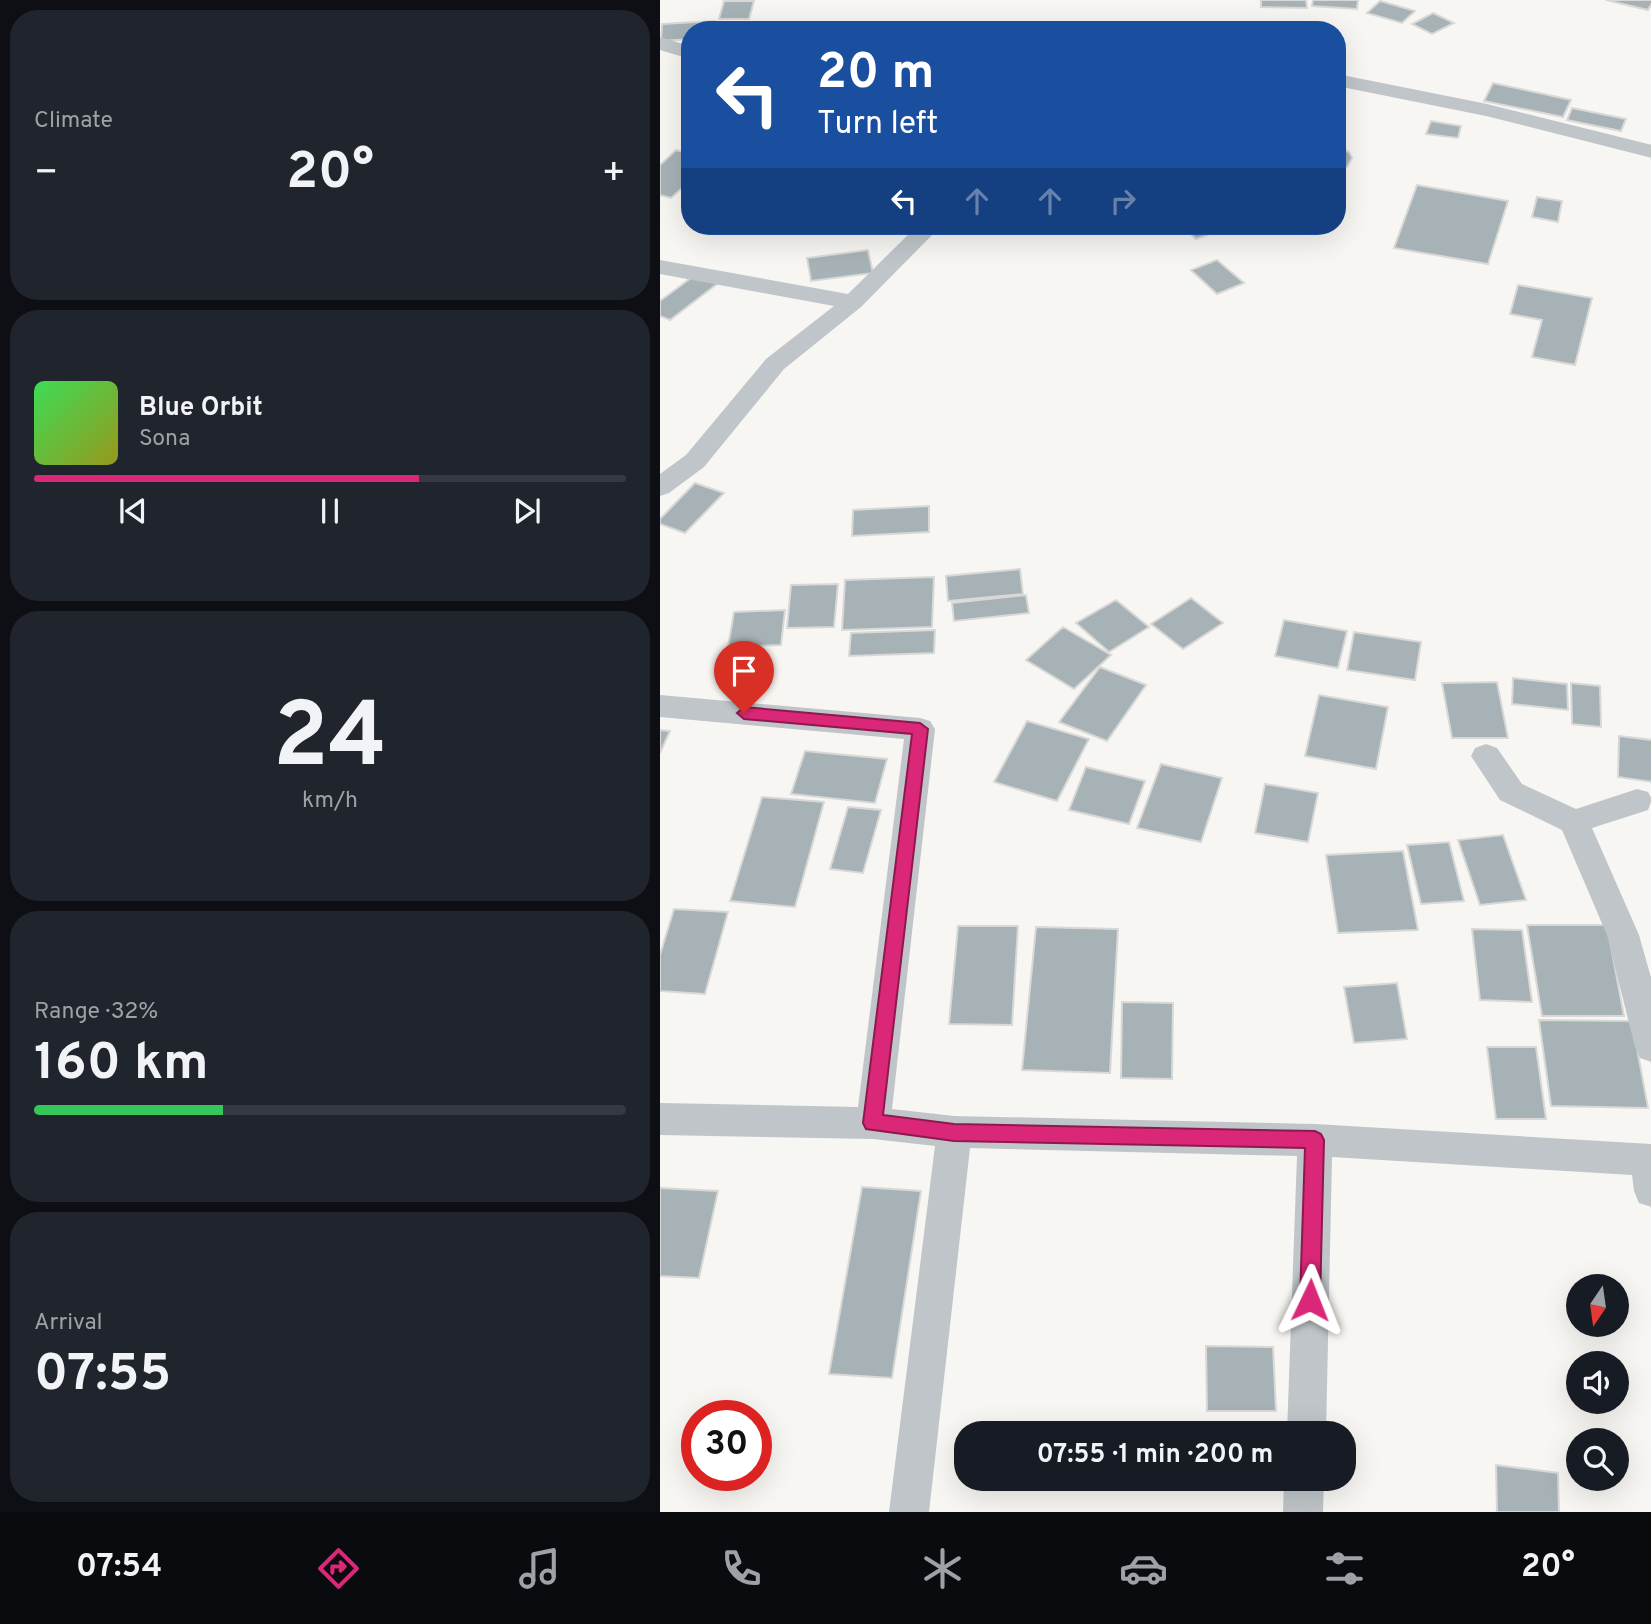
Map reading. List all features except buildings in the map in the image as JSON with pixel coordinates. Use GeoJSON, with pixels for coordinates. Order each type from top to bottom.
{"type":"FeatureCollection","features":[{"type":"Feature","properties":{"kind":"street"},"geometry":{"type":"LineString","coordinates":[[660,43],[681,50]]}},
{"type":"Feature","properties":{"kind":"street"},"geometry":{"type":"LineString","coordinates":[[1346,82],[1487,110],[1651,152]]}},
{"type":"Feature","properties":{"kind":"street"},"geometry":{"type":"LineString","coordinates":[[660,486],[695,461],[775,364],[853,302],[921,235]]}},
{"type":"Feature","properties":{"kind":"street"},"geometry":{"type":"LineString","coordinates":[[660,267],[853,302]]}},
{"type":"Feature","properties":{"kind":"street"},"geometry":{"type":"LineString","coordinates":[[660,706],[920,729],[872,1123]]}},
{"type":"Feature","properties":{"kind":"street"},"geometry":{"type":"LineString","coordinates":[[1486,756],[1511,792],[1574,822],[1623,934],[1651,1047]]}},
{"type":"Feature","properties":{"kind":"street"},"geometry":{"type":"LineString","coordinates":[[1574,822],[1636,801]]}},
{"type":"Feature","properties":{"kind":"street"},"geometry":{"type":"LineString","coordinates":[[660,1119],[872,1123],[954,1132],[1315,1140],[1650,1171]]}},
{"type":"Feature","properties":{"kind":"street"},"geometry":{"type":"LineString","coordinates":[[909,1512],[954,1132]]}},
{"type":"Feature","properties":{"kind":"street"},"geometry":{"type":"LineString","coordinates":[[1306,1421],[1315,1140]]}},
{"type":"Feature","properties":{"kind":"street"},"geometry":{"type":"LineString","coordinates":[[1303,1512],[1304,1491]]}},
{"type":"Feature","properties":{"kind":"route"},"geometry":{"type":"LineString","coordinates":[[744,713],[920,729],[872,1123],[954,1132],[1315,1140],[1310,1300]]}}]}
